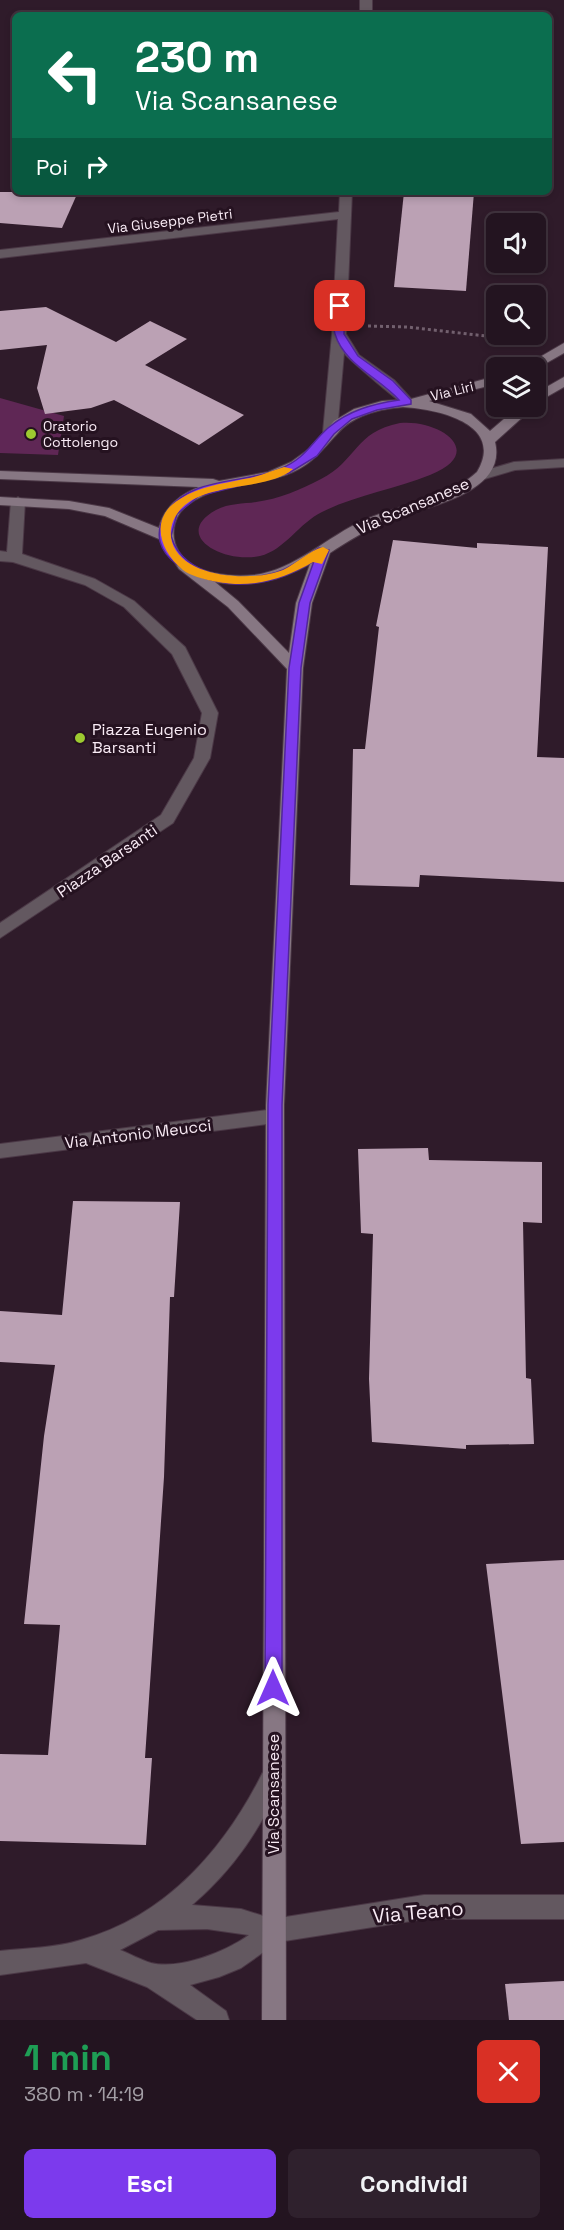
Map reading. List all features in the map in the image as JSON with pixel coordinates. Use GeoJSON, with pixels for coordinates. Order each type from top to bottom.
{"type":"FeatureCollection","features":[{"type":"Feature","properties":{"kind":"main road"},"geometry":{"type":"LineString","coordinates":[[546,358],[564,347]]}},
{"type":"Feature","properties":{"kind":"main road"},"geometry":{"type":"LineString","coordinates":[[546,393],[564,381]]}},
{"type":"Feature","properties":{"kind":"main road","name":"Via Liri"},"geometry":{"type":"LineString","coordinates":[[407,402],[486,382]]}},
{"type":"Feature","properties":{"kind":"main road"},"geometry":{"type":"LineString","coordinates":[[0,475],[248,482],[285,471],[313,454],[330,432],[361,411],[407,402],[429,405],[458,413],[479,425],[490,439],[515,417]]}},
{"type":"Feature","properties":{"kind":"main road","name":"Via Scansanese"},"geometry":{"type":"LineString","coordinates":[[187,568],[218,578],[254,580],[288,572],[360,527],[465,486],[481,476],[490,460],[490,439]]}},
{"type":"Feature","properties":{"kind":"main road"},"geometry":{"type":"LineString","coordinates":[[230,483],[203,490],[181,502],[171,513],[165,536],[172,553],[187,568],[231,602],[295,668]]}},
{"type":"Feature","properties":{"kind":"main road"},"geometry":{"type":"LineString","coordinates":[[0,501],[18,501],[109,512],[165,536]]}},
{"type":"Feature","properties":{"kind":"main road","name":"Via Scansanese"},"geometry":{"type":"LineString","coordinates":[[274,2020],[275,1116],[295,668],[304,603],[323,550]]}},
{"type":"Feature","properties":{"kind":"street"},"geometry":{"type":"LineString","coordinates":[[330,432],[339,331],[346,195]]}},
{"type":"Feature","properties":{"kind":"street","name":"Via Giuseppe Pietri"},"geometry":{"type":"LineString","coordinates":[[0,254],[343,215]]}},
{"type":"Feature","properties":{"kind":"street"},"geometry":{"type":"LineString","coordinates":[[339,331],[354,358],[389,383],[407,402]]}},
{"type":"Feature","properties":{"kind":"street"},"geometry":{"type":"LineString","coordinates":[[481,476],[514,466],[564,464]]}},
{"type":"Feature","properties":{"kind":"street","name":"Piazza Barsanti"},"geometry":{"type":"LineString","coordinates":[[0,932],[167,819],[202,758],[210,713],[179,651],[129,604],[90,582],[7,556],[18,501]]}},
{"type":"Feature","properties":{"kind":"street","name":"Via Antonio Meucci"},"geometry":{"type":"LineString","coordinates":[[0,1151],[275,1116]]}},
{"type":"Feature","properties":{"kind":"street"},"geometry":{"type":"LineString","coordinates":[[0,1963],[86,1951],[126,1934],[153,1918],[196,1885],[228,1852],[254,1815],[273,1776]]}},
{"type":"Feature","properties":{"kind":"street","name":"Via Teano"},"geometry":{"type":"LineString","coordinates":[[273,1931],[424,1907],[564,1906]]}},
{"type":"Feature","properties":{"kind":"street"},"geometry":{"type":"LineString","coordinates":[[153,1918],[207,1917],[241,1921],[273,1931]]}},
{"type":"Feature","properties":{"kind":"street"},"geometry":{"type":"LineString","coordinates":[[154,1975],[185,1975],[216,1968],[247,1953],[273,1931]]}},
{"type":"Feature","properties":{"kind":"street"},"geometry":{"type":"LineString","coordinates":[[86,1951],[121,1960],[154,1975],[184,1994],[217,2020]]}},
{"type":"Feature","properties":{"kind":"path"},"geometry":{"type":"LineString","coordinates":[[339,331],[393,325],[486,337]]}},
{"type":"Feature","properties":{"kind":"shaded area","name":"Oratorio Cottolengo"},"geometry":{"type":"Polygon","coordinates":[[[0,398],[64,416],[58,455],[0,453],[0,398]]]}},
{"type":"Feature","properties":{"kind":"shaded area"},"geometry":{"type":"Polygon","coordinates":[[[400,423],[429,426],[442,432],[451,439],[456,447],[455,457],[447,466],[430,475],[348,501],[322,512],[277,548],[260,556],[231,556],[218,552],[200,538],[199,529],[203,519],[216,510],[231,505],[273,499],[305,487],[333,472],[373,433],[400,423]]]}},
{"type":"Feature","properties":{"kind":"building"},"geometry":{"type":"Polygon","coordinates":[[[0,192],[12,192],[12,195],[77,195],[62,228],[0,223],[0,192]]]}},
{"type":"Feature","properties":{"kind":"building"},"geometry":{"type":"Polygon","coordinates":[[[404,195],[474,195],[466,291],[394,287],[404,195]]]}},
{"type":"Feature","properties":{"kind":"building"},"geometry":{"type":"Polygon","coordinates":[[[46,307],[116,342],[150,321],[187,339],[145,365],[244,415],[199,445],[114,400],[91,408],[45,414],[37,388],[47,345],[0,350],[0,311],[46,307]]]}},
{"type":"Feature","properties":{"kind":"building"},"geometry":{"type":"Polygon","coordinates":[[[393,540],[477,548],[477,543],[548,547],[537,757],[564,758],[564,882],[420,875],[419,887],[350,885],[353,749],[365,749],[379,627],[376,626],[393,540]]]}},
{"type":"Feature","properties":{"kind":"building"},"geometry":{"type":"Polygon","coordinates":[[[428,1148],[429,1160],[542,1162],[542,1223],[523,1222],[526,1378],[531,1379],[534,1444],[466,1445],[466,1449],[372,1442],[369,1379],[373,1234],[361,1233],[358,1149],[428,1148]]]}},
{"type":"Feature","properties":{"kind":"building"},"geometry":{"type":"Polygon","coordinates":[[[73,1201],[180,1202],[174,1297],[170,1297],[164,1477],[145,1758],[152,1758],[146,1845],[0,1841],[0,1754],[48,1755],[60,1625],[24,1624],[44,1436],[55,1365],[0,1362],[0,1311],[62,1315],[73,1201]]]}},
{"type":"Feature","properties":{"kind":"building"},"geometry":{"type":"Polygon","coordinates":[[[564,1560],[564,1842],[521,1844],[486,1564],[564,1560]]]}},
{"type":"Feature","properties":{"kind":"building"},"geometry":{"type":"Polygon","coordinates":[[[564,1981],[564,2020],[509,2020],[505,1984],[564,1981]]]}},
{"type":"Feature","properties":{"kind":"slow traffic"},"geometry":{"type":"LineString","coordinates":[[288,469],[248,482],[211,487],[181,502],[171,513],[166,524],[165,536],[168,548],[187,568],[218,578],[235,580],[254,580],[288,572],[323,550],[318,562]]}},
{"type":"Feature","properties":{"kind":"place","name":"Oratorio Cottolengo"},"geometry":{"type":"Point","coordinates":[31,434]}},
{"type":"Feature","properties":{"kind":"place","name":"Piazza Eugenio Barsanti"},"geometry":{"type":"Point","coordinates":[80,738]}},
{"type":"Feature","properties":{"kind":"route"},"geometry":{"type":"LineString","coordinates":[[273,1688],[275,1105],[295,668],[304,603],[323,550],[288,572],[254,580],[235,580],[218,578],[187,568],[168,548],[165,536],[166,524],[171,513],[181,502],[195,494],[211,487],[248,482],[285,471],[313,454],[330,432],[349,417],[375,407],[407,402],[389,383],[354,358],[339,334],[340,306]]}}]}
